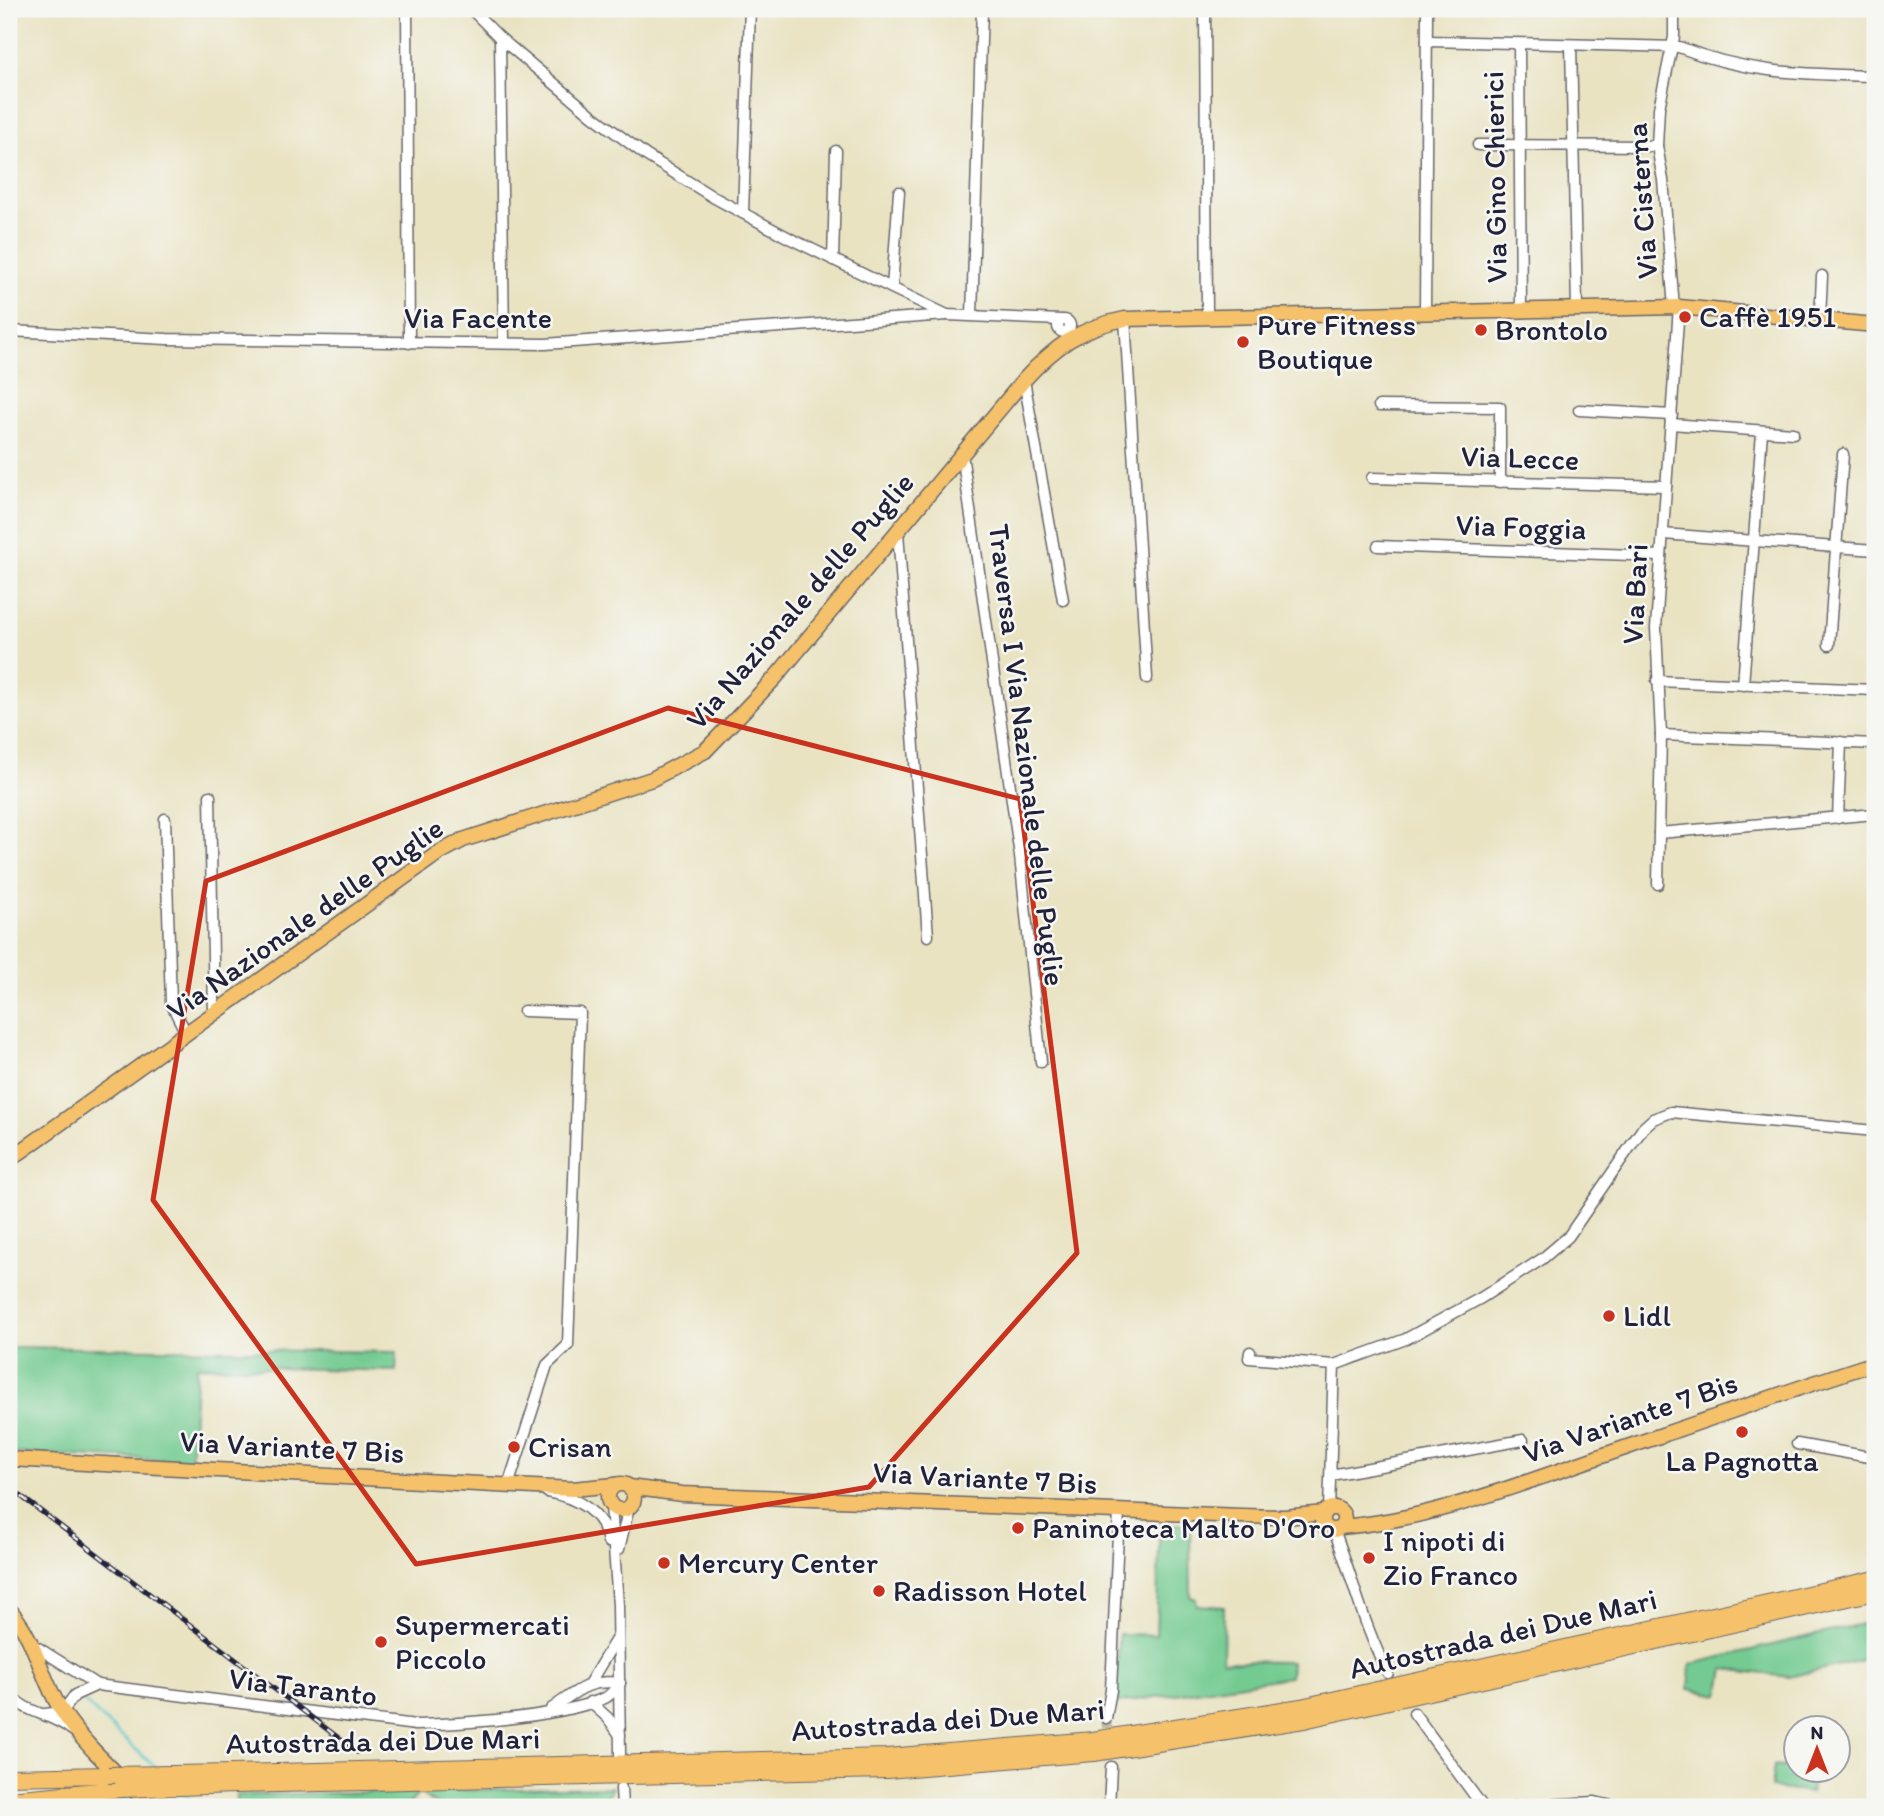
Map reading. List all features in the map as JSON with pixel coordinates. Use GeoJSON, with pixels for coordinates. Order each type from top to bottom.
{"type":"FeatureCollection","features":[{"type":"Feature","properties":{"kind":"highway","name":"Autostrada dei Due Mari"},"geometry":{"type":"LineString","coordinates":[[9,1791],[121,1788],[234,1779],[887,1757],[1093,1740],[1232,1720],[1359,1696],[1875,1579]]}},
{"type":"Feature","properties":{"kind":"highway","name":"Autostrada dei Due Mari"},"geometry":{"type":"LineString","coordinates":[[9,1777],[234,1779],[887,1770],[1094,1753],[1315,1718],[1875,1592]]}},
{"type":"Feature","properties":{"kind":"highway"},"geometry":{"type":"LineString","coordinates":[[9,1799],[121,1788]]}},
{"type":"Feature","properties":{"kind":"main road","name":"Via Nazionale delle Puglie"},"geometry":{"type":"LineString","coordinates":[[9,1160],[455,845],[652,779],[705,751],[775,678],[1024,380],[1055,348],[1092,327],[1125,319],[1577,307],[1677,307],[1875,325]]}},
{"type":"Feature","properties":{"kind":"main road","name":"Via Variante 7 Bis"},"geometry":{"type":"LineString","coordinates":[[14,1460],[572,1489],[622,1486],[682,1494],[1332,1519],[1400,1518],[1520,1484],[1875,1363]]}},
{"type":"Feature","properties":{"kind":"main road"},"geometry":{"type":"LineString","coordinates":[[622,1486],[634,1498],[630,1506],[617,1510],[610,1505],[608,1496],[622,1486]]}},
{"type":"Feature","properties":{"kind":"main road","name":"Via Variante 7 Bis"},"geometry":{"type":"LineString","coordinates":[[572,1489],[610,1505]]}},
{"type":"Feature","properties":{"kind":"main road","name":"Via Variante 7 Bis"},"geometry":{"type":"LineString","coordinates":[[630,1506],[682,1494]]}},
{"type":"Feature","properties":{"kind":"main road"},"geometry":{"type":"LineString","coordinates":[[9,1609],[35,1646],[62,1712],[86,1742],[151,1807]]}},
{"type":"Feature","properties":{"kind":"street"},"geometry":{"type":"LineString","coordinates":[[407,9],[409,343]]}},
{"type":"Feature","properties":{"kind":"street"},"geometry":{"type":"LineString","coordinates":[[471,9],[500,38],[593,116],[681,179],[833,260],[947,315]]}},
{"type":"Feature","properties":{"kind":"street"},"geometry":{"type":"LineString","coordinates":[[743,213],[750,9]]}},
{"type":"Feature","properties":{"kind":"street"},"geometry":{"type":"LineString","coordinates":[[972,315],[982,9]]}},
{"type":"Feature","properties":{"kind":"street"},"geometry":{"type":"LineString","coordinates":[[1205,9],[1207,316]]}},
{"type":"Feature","properties":{"kind":"street"},"geometry":{"type":"LineString","coordinates":[[1425,312],[1427,9]]}},
{"type":"Feature","properties":{"kind":"street","name":"Via Cisterna"},"geometry":{"type":"LineString","coordinates":[[1674,9],[1673,46],[1659,108],[1657,146],[1677,307]]}},
{"type":"Feature","properties":{"kind":"street"},"geometry":{"type":"LineString","coordinates":[[500,38],[504,344]]}},
{"type":"Feature","properties":{"kind":"street"},"geometry":{"type":"LineString","coordinates":[[1427,41],[1673,46],[1735,66],[1763,71],[1875,76]]}},
{"type":"Feature","properties":{"kind":"street","name":"Via Gino Chierici"},"geometry":{"type":"LineString","coordinates":[[1518,44],[1521,309]]}},
{"type":"Feature","properties":{"kind":"street"},"geometry":{"type":"LineString","coordinates":[[1571,45],[1577,307]]}},
{"type":"Feature","properties":{"kind":"street"},"geometry":{"type":"LineString","coordinates":[[1478,145],[1657,146]]}},
{"type":"Feature","properties":{"kind":"street"},"geometry":{"type":"LineString","coordinates":[[833,260],[836,150]]}},
{"type":"Feature","properties":{"kind":"street"},"geometry":{"type":"LineString","coordinates":[[892,288],[899,192]]}},
{"type":"Feature","properties":{"kind":"street"},"geometry":{"type":"LineString","coordinates":[[1820,319],[1822,276]]}},
{"type":"Feature","properties":{"kind":"street","name":"Via Bari"},"geometry":{"type":"LineString","coordinates":[[1658,884],[1661,735],[1656,628],[1672,419],[1677,307]]}},
{"type":"Feature","properties":{"kind":"street","name":"Via Facente"},"geometry":{"type":"LineString","coordinates":[[9,331],[167,339],[545,344],[947,315],[1092,327]]}},
{"type":"Feature","properties":{"kind":"street"},"geometry":{"type":"LineString","coordinates":[[1125,319],[1147,678]]}},
{"type":"Feature","properties":{"kind":"street"},"geometry":{"type":"LineString","coordinates":[[1055,348],[1063,324]]}},
{"type":"Feature","properties":{"kind":"street"},"geometry":{"type":"LineString","coordinates":[[1024,380],[1063,600]]}},
{"type":"Feature","properties":{"kind":"street"},"geometry":{"type":"LineString","coordinates":[[1379,406],[1500,407],[1500,482]]}},
{"type":"Feature","properties":{"kind":"street"},"geometry":{"type":"LineString","coordinates":[[1579,410],[1672,419],[1762,432],[1793,433]]}},
{"type":"Feature","properties":{"kind":"street"},"geometry":{"type":"LineString","coordinates":[[1742,685],[1762,432]]}},
{"type":"Feature","properties":{"kind":"street","name":"Traversa I Via Nazionale delle Puglie"},"geometry":{"type":"LineString","coordinates":[[962,454],[1020,856],[1041,1062]]}},
{"type":"Feature","properties":{"kind":"street"},"geometry":{"type":"LineString","coordinates":[[1829,645],[1843,454]]}},
{"type":"Feature","properties":{"kind":"street","name":"Via Lecce"},"geometry":{"type":"LineString","coordinates":[[1372,478],[1666,486]]}},
{"type":"Feature","properties":{"kind":"street"},"geometry":{"type":"LineString","coordinates":[[898,533],[928,936]]}},
{"type":"Feature","properties":{"kind":"street"},"geometry":{"type":"LineString","coordinates":[[1663,534],[1875,550]]}},
{"type":"Feature","properties":{"kind":"street","name":"Via Foggia"},"geometry":{"type":"LineString","coordinates":[[1378,546],[1661,556]]}},
{"type":"Feature","properties":{"kind":"street"},"geometry":{"type":"LineString","coordinates":[[1657,681],[1875,690]]}},
{"type":"Feature","properties":{"kind":"street"},"geometry":{"type":"LineString","coordinates":[[1661,735],[1875,744]]}},
{"type":"Feature","properties":{"kind":"street"},"geometry":{"type":"LineString","coordinates":[[1838,818],[1841,743]]}},
{"type":"Feature","properties":{"kind":"street"},"geometry":{"type":"LineString","coordinates":[[210,796],[214,1013]]}},
{"type":"Feature","properties":{"kind":"street"},"geometry":{"type":"LineString","coordinates":[[1659,833],[1875,814]]}},
{"type":"Feature","properties":{"kind":"street"},"geometry":{"type":"LineString","coordinates":[[165,819],[171,1003],[186,1033]]}},
{"type":"Feature","properties":{"kind":"street"},"geometry":{"type":"LineString","coordinates":[[508,1486],[547,1365],[568,1345],[580,1013],[524,1011]]}},
{"type":"Feature","properties":{"kind":"street"},"geometry":{"type":"LineString","coordinates":[[1250,1352],[1249,1358],[1334,1365],[1406,1339],[1481,1298],[1542,1259],[1568,1237],[1643,1128],[1653,1119],[1671,1112],[1875,1132]]}},
{"type":"Feature","properties":{"kind":"street"},"geometry":{"type":"LineString","coordinates":[[1334,1365],[1332,1519],[1368,1632],[1388,1673]]}},
{"type":"Feature","properties":{"kind":"street"},"geometry":{"type":"LineString","coordinates":[[1331,1475],[1523,1440]]}},
{"type":"Feature","properties":{"kind":"street"},"geometry":{"type":"LineString","coordinates":[[1797,1444],[1875,1458]]}},
{"type":"Feature","properties":{"kind":"street"},"geometry":{"type":"LineString","coordinates":[[527,1487],[571,1499],[594,1513],[607,1533],[617,1579]]}},
{"type":"Feature","properties":{"kind":"street"},"geometry":{"type":"LineString","coordinates":[[610,1505],[617,1579],[621,1683],[620,1754]]}},
{"type":"Feature","properties":{"kind":"street"},"geometry":{"type":"LineString","coordinates":[[617,1579],[623,1523],[630,1506]]}},
{"type":"Feature","properties":{"kind":"street"},"geometry":{"type":"LineString","coordinates":[[1106,1718],[1111,1690],[1119,1511]]}},
{"type":"Feature","properties":{"kind":"street","name":"Via Taranto"},"geometry":{"type":"LineString","coordinates":[[549,1711],[589,1684],[619,1633]]}},
{"type":"Feature","properties":{"kind":"street"},"geometry":{"type":"LineString","coordinates":[[35,1646],[97,1685]]}},
{"type":"Feature","properties":{"kind":"street"},"geometry":{"type":"LineString","coordinates":[[589,1684],[601,1681],[621,1683]]}},
{"type":"Feature","properties":{"kind":"street","name":"Via Taranto"},"geometry":{"type":"LineString","coordinates":[[97,1685],[416,1726],[468,1723],[549,1711],[608,1697],[621,1683]]}},
{"type":"Feature","properties":{"kind":"street"},"geometry":{"type":"LineString","coordinates":[[45,1714],[62,1712],[75,1695],[97,1685]]}},
{"type":"Feature","properties":{"kind":"street"},"geometry":{"type":"LineString","coordinates":[[9,1693],[27,1710],[59,1720],[86,1742]]}},
{"type":"Feature","properties":{"kind":"street"},"geometry":{"type":"LineString","coordinates":[[590,1702],[608,1718],[620,1735]]}},
{"type":"Feature","properties":{"kind":"street"},"geometry":{"type":"LineString","coordinates":[[1414,1713],[1483,1807]]}},
{"type":"Feature","properties":{"kind":"street"},"geometry":{"type":"LineString","coordinates":[[1109,1807],[1111,1767]]}},
{"type":"Feature","properties":{"kind":"street"},"geometry":{"type":"LineString","coordinates":[[621,1788],[622,1807]]}},
{"type":"Feature","properties":{"kind":"street"},"geometry":{"type":"LineString","coordinates":[[1514,1807],[1595,1802],[1616,1807]]}},
{"type":"Feature","properties":{"kind":"highlighted area"},"geometry":{"type":"Polygon","coordinates":[[[668,708],[1020,799],[1077,1253],[869,1487],[416,1564],[153,1200],[206,881],[668,708]]]}},
{"type":"Feature","properties":{"kind":"green space"},"geometry":{"type":"Polygon","coordinates":[[[9,1347],[397,1352],[396,1371],[197,1366],[191,1461],[9,1453],[9,1347]]]}},
{"type":"Feature","properties":{"kind":"green space"},"geometry":{"type":"Polygon","coordinates":[[[1160,1523],[1190,1525],[1191,1597],[1196,1599],[1197,1605],[1224,1607],[1223,1661],[1291,1662],[1290,1677],[1115,1703],[1119,1634],[1156,1635],[1160,1523]]]}},
{"type":"Feature","properties":{"kind":"green space"},"geometry":{"type":"Polygon","coordinates":[[[1875,1621],[1875,1657],[1789,1677],[1724,1669],[1719,1695],[1689,1689],[1691,1664],[1875,1621]]]}},
{"type":"Feature","properties":{"kind":"green space"},"geometry":{"type":"Polygon","coordinates":[[[1774,1766],[1783,1767],[1783,1784],[1812,1784],[1811,1793],[1771,1788],[1774,1766]]]}},
{"type":"Feature","properties":{"kind":"green space"},"geometry":{"type":"Polygon","coordinates":[[[612,1787],[603,1807],[440,1807],[419,1793],[407,1807],[243,1807],[236,1802],[237,1795],[612,1787]]]}},
{"type":"Feature","properties":{"kind":"green space"},"geometry":{"type":"Polygon","coordinates":[[[133,1798],[141,1807],[9,1807],[9,1805],[133,1798]]]}},
{"type":"Feature","properties":{"kind":"waterway"},"geometry":{"type":"LineString","coordinates":[[9,1632],[17,1640]]}},
{"type":"Feature","properties":{"kind":"waterway"},"geometry":{"type":"LineString","coordinates":[[84,1702],[155,1767]]}},
{"type":"Feature","properties":{"kind":"waterway"},"geometry":{"type":"LineString","coordinates":[[183,1793],[198,1807]]}},
{"type":"Feature","properties":{"kind":"tunnel"},"geometry":{"type":"LineString","coordinates":[[1106,1718],[1111,1767]]}},
{"type":"Feature","properties":{"kind":"railway"},"geometry":{"type":"LineString","coordinates":[[9,1487],[357,1752]]}},
{"type":"Feature","properties":{"kind":"railway"},"geometry":{"type":"LineString","coordinates":[[420,1801],[427,1807]]}},
{"type":"Feature","properties":{"kind":"place","name":"Caffè 1951"},"geometry":{"type":"Point","coordinates":[1685,317]}},
{"type":"Feature","properties":{"kind":"place","name":"Brontolo"},"geometry":{"type":"Point","coordinates":[1481,330]}},
{"type":"Feature","properties":{"kind":"place","name":"Pure Fitness Boutique"},"geometry":{"type":"Point","coordinates":[1243,342]}},
{"type":"Feature","properties":{"kind":"place","name":"Lidl"},"geometry":{"type":"Point","coordinates":[1609,1316]}},
{"type":"Feature","properties":{"kind":"place","name":"La Pagnotta"},"geometry":{"type":"Point","coordinates":[1742,1432]}},
{"type":"Feature","properties":{"kind":"place","name":"Crisan"},"geometry":{"type":"Point","coordinates":[514,1447]}},
{"type":"Feature","properties":{"kind":"place","name":"Paninoteca Malto D'Oro"},"geometry":{"type":"Point","coordinates":[1018,1528]}},
{"type":"Feature","properties":{"kind":"place","name":"I nipoti di Zio Franco"},"geometry":{"type":"Point","coordinates":[1369,1558]}},
{"type":"Feature","properties":{"kind":"place","name":"Mercury Center"},"geometry":{"type":"Point","coordinates":[664,1563]}},
{"type":"Feature","properties":{"kind":"place","name":"Radisson Hotel"},"geometry":{"type":"Point","coordinates":[879,1591]}},
{"type":"Feature","properties":{"kind":"place","name":"Supermercati Piccolo"},"geometry":{"type":"Point","coordinates":[381,1642]}}]}
